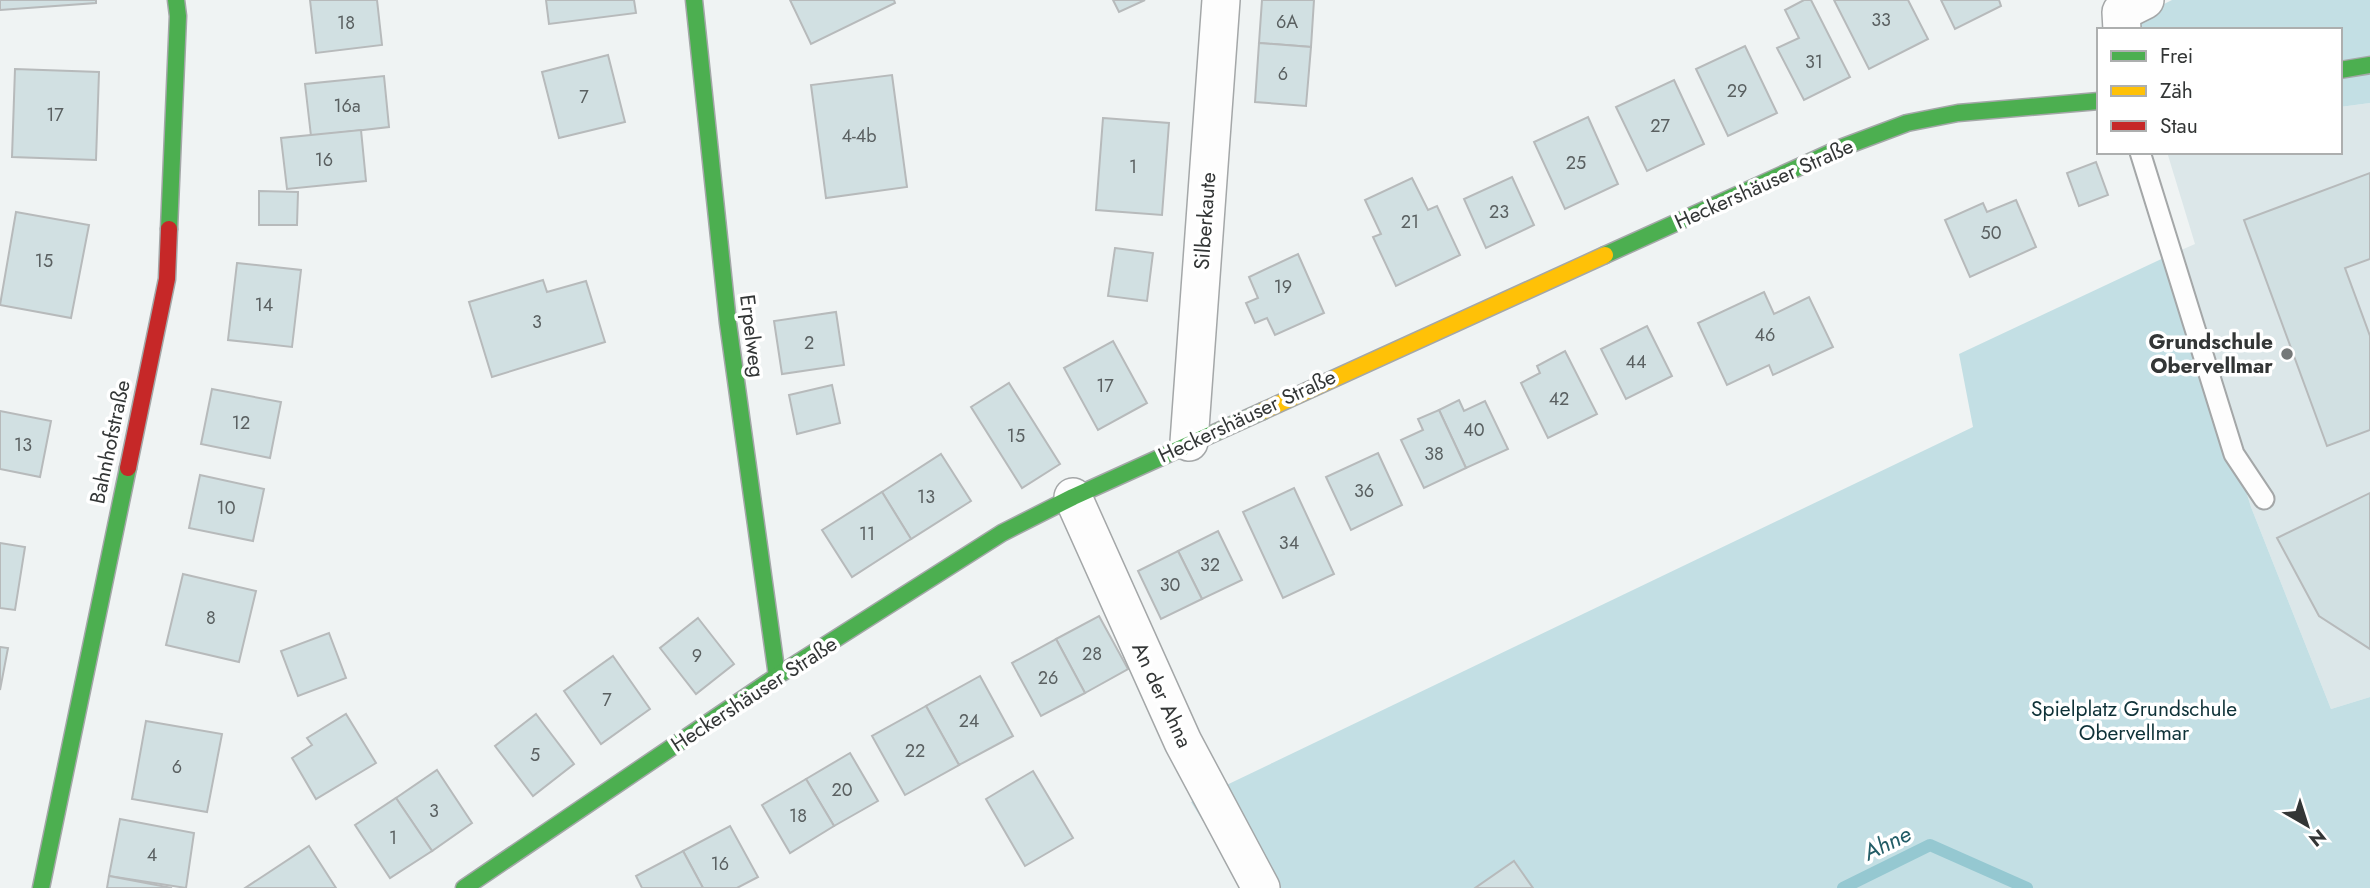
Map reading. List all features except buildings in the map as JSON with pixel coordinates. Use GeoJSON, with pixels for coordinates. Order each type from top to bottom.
{"type":"FeatureCollection","features":[{"type":"Feature","properties":{"kind":"street","name":"Bahnhofstraße"},"geometry":{"type":"LineString","coordinates":[[41,888],[167,279],[178,16],[176,0]]}},
{"type":"Feature","properties":{"kind":"street","name":"Erpelweg"},"geometry":{"type":"LineString","coordinates":[[694,0],[728,323],[777,676]]}},
{"type":"Feature","properties":{"kind":"street","name":"Silberkaute"},"geometry":{"type":"LineString","coordinates":[[1189,442],[1221,0]]}},
{"type":"Feature","properties":{"kind":"street"},"geometry":{"type":"LineString","coordinates":[[2122,28],[2121,12],[2146,0]]}},
{"type":"Feature","properties":{"kind":"street"},"geometry":{"type":"LineString","coordinates":[[2342,70],[2370,65]]}},
{"type":"Feature","properties":{"kind":"street","name":"Heckershäuser Straße"},"geometry":{"type":"LineString","coordinates":[[464,888],[777,676],[1002,533],[1073,497],[1843,147],[1907,122],[1958,113],[2097,101]]}},
{"type":"Feature","properties":{"kind":"street","name":"An der Ahna"},"geometry":{"type":"LineString","coordinates":[[1073,497],[1183,741],[1261,888]]}},
{"type":"Feature","properties":{"kind":"lane"},"geometry":{"type":"LineString","coordinates":[[2141,154],[2234,454],[2264,499]]}},
{"type":"Feature","properties":{"kind":"shaded area","name":"Grundschule Obervellmar"},"geometry":{"type":"Polygon","coordinates":[[[2370,103],[2370,697],[2331,709],[2251,507],[2172,254],[2195,244],[2168,154],[2342,154],[2342,107],[2370,103]]]}},
{"type":"Feature","properties":{"kind":"green space"},"geometry":{"type":"Polygon","coordinates":[[[2172,0],[2370,0],[2370,103],[2342,107],[2342,28],[2138,28],[2136,18],[2172,0]]]}},
{"type":"Feature","properties":{"kind":"green space","name":"Spielplatz Grundschule Obervellmar"},"geometry":{"type":"Polygon","coordinates":[[[2172,254],[2251,507],[2331,709],[2370,697],[2370,888],[1245,888],[1191,802],[1973,427],[1959,354],[2172,254]]]}},
{"type":"Feature","properties":{"kind":"waterway","name":"Ahne"},"geometry":{"type":"LineString","coordinates":[[1843,888],[1930,845],[2027,888]]}},
{"type":"Feature","properties":{"kind":"traffic: fast"},"geometry":{"type":"LineString","coordinates":[[169,229],[178,16],[176,0]]}},
{"type":"Feature","properties":{"kind":"traffic: fast"},"geometry":{"type":"LineString","coordinates":[[694,0],[728,323],[777,676]]}},
{"type":"Feature","properties":{"kind":"traffic: fast"},"geometry":{"type":"LineString","coordinates":[[2342,70],[2370,65]]}},
{"type":"Feature","properties":{"kind":"traffic: fast"},"geometry":{"type":"LineString","coordinates":[[1605,255],[1843,147],[1907,123],[1958,113],[2097,101]]}},
{"type":"Feature","properties":{"kind":"traffic: fast"},"geometry":{"type":"LineString","coordinates":[[464,888],[777,676],[1002,533],[1073,497],[1263,411]]}},
{"type":"Feature","properties":{"kind":"traffic: fast"},"geometry":{"type":"LineString","coordinates":[[41,888],[128,468]]}},
{"type":"Feature","properties":{"kind":"traffic: slow"},"geometry":{"type":"LineString","coordinates":[[1263,411],[1605,255]]}},
{"type":"Feature","properties":{"kind":"traffic: jam"},"geometry":{"type":"LineString","coordinates":[[128,468],[167,279],[169,229]]}},
{"type":"Feature","properties":{"kind":"place","name":"Grundschule Obervellmar"},"geometry":{"type":"Point","coordinates":[2287,354]}}]}
